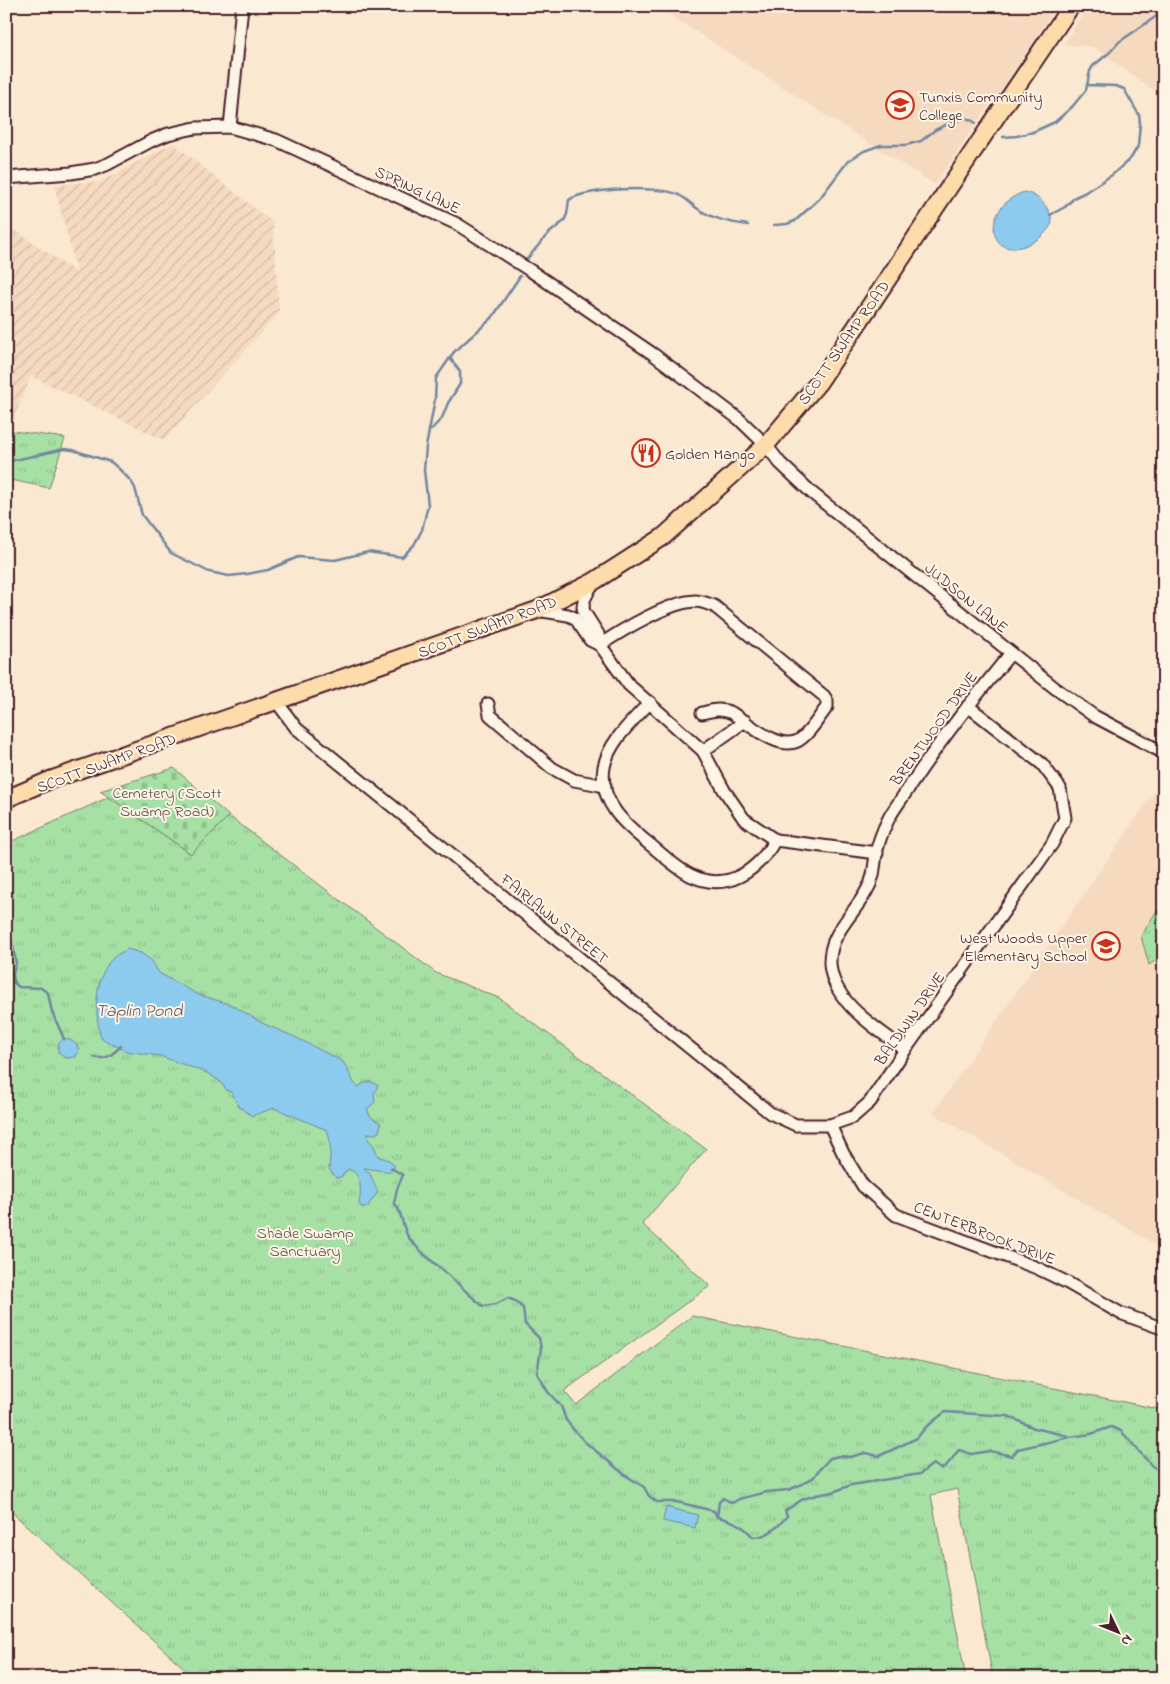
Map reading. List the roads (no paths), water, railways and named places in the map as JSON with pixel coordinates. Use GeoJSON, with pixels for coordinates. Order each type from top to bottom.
{"type":"FeatureCollection","features":[{"type":"Feature","properties":{"kind":"highway","name":"SCOTT SWAMP ROAD"},"geometry":{"type":"LineString","coordinates":[[6,799],[50,780],[537,610],[593,582],[663,537],[766,445],[819,382],[1071,6]]}},
{"type":"Feature","properties":{"kind":"street"},"geometry":{"type":"LineString","coordinates":[[230,127],[242,6]]}},
{"type":"Feature","properties":{"kind":"street","name":"SPRING LANE"},"geometry":{"type":"LineString","coordinates":[[6,178],[87,171],[108,164],[168,134],[195,128],[230,127],[276,140],[457,224],[531,271],[653,354],[740,419],[766,445]]}},
{"type":"Feature","properties":{"kind":"street","name":"JUDSON LANE"},"geometry":{"type":"LineString","coordinates":[[766,445],[780,463],[812,493],[1055,688],[1094,716],[1164,753]]}},
{"type":"Feature","properties":{"kind":"street"},"geometry":{"type":"LineString","coordinates":[[593,582],[584,600],[583,607],[584,612],[598,634],[600,645],[629,686],[650,702],[703,752],[724,790],[744,819],[774,840],[877,853]]}},
{"type":"Feature","properties":{"kind":"street"},"geometry":{"type":"LineString","coordinates":[[600,645],[635,623],[679,605],[697,601],[714,606],[824,696],[827,701],[827,707],[803,738],[791,744],[778,742],[724,710],[716,709],[702,713]]}},
{"type":"Feature","properties":{"kind":"street"},"geometry":{"type":"LineString","coordinates":[[537,610],[575,618],[590,640],[600,645]]}},
{"type":"Feature","properties":{"kind":"street","name":"BRENTWOOD DRIVE"},"geometry":{"type":"LineString","coordinates":[[905,1050],[857,1012],[848,1002],[834,979],[830,964],[831,950],[836,935],[867,892],[873,880],[877,853],[889,819],[934,750],[1010,653]]}},
{"type":"Feature","properties":{"kind":"street","name":"FAIRLAWN STREET"},"geometry":{"type":"LineString","coordinates":[[277,702],[296,728],[770,1113],[796,1125],[830,1125]]}},
{"type":"Feature","properties":{"kind":"street"},"geometry":{"type":"LineString","coordinates":[[650,702],[619,737],[612,747],[604,767],[605,786],[613,809],[626,825],[680,869],[702,879],[714,881],[727,880],[750,871],[767,854],[774,840]]}},
{"type":"Feature","properties":{"kind":"street"},"geometry":{"type":"LineString","coordinates":[[488,704],[490,716],[552,768],[574,780],[605,786]]}},
{"type":"Feature","properties":{"kind":"street","name":"BALDWIN DRIVE"},"geometry":{"type":"LineString","coordinates":[[830,1125],[853,1117],[870,1102],[1052,844],[1065,818],[1060,788],[1042,764],[968,706]]}},
{"type":"Feature","properties":{"kind":"street"},"geometry":{"type":"LineString","coordinates":[[703,752],[745,721]]}},
{"type":"Feature","properties":{"kind":"street","name":"CENTERBROOK DRIVE"},"geometry":{"type":"LineString","coordinates":[[830,1125],[843,1153],[863,1186],[896,1215],[1037,1268],[1066,1282],[1120,1313],[1164,1329]]}},
{"type":"Feature","properties":{"kind":"water"},"geometry":{"type":"Polygon","coordinates":[[[1024,192],[1029,193],[1043,203],[1049,212],[1052,223],[1044,234],[1033,242],[1018,248],[1006,247],[998,241],[994,232],[995,221],[1000,210],[1010,199],[1024,192]]]}},
{"type":"Feature","properties":{"kind":"water","name":"Taplin Pond"},"geometry":{"type":"Polygon","coordinates":[[[127,949],[141,953],[152,961],[159,973],[197,994],[232,1005],[264,1024],[342,1061],[358,1087],[368,1082],[373,1082],[378,1086],[374,1094],[375,1102],[367,1109],[370,1116],[381,1124],[379,1132],[375,1134],[368,1133],[368,1139],[374,1146],[378,1156],[389,1160],[395,1166],[391,1172],[364,1168],[370,1174],[378,1192],[367,1207],[361,1207],[359,1204],[360,1183],[359,1178],[353,1171],[348,1169],[341,1177],[336,1178],[329,1169],[330,1144],[327,1130],[274,1108],[252,1116],[238,1106],[232,1092],[227,1091],[220,1081],[207,1073],[160,1056],[126,1051],[101,1038],[97,1018],[99,985],[107,966],[115,957],[127,949]]]}},
{"type":"Feature","properties":{"kind":"water"},"geometry":{"type":"Polygon","coordinates":[[[64,1038],[76,1045],[79,1050],[76,1057],[66,1058],[58,1052],[58,1044],[64,1038]]]}},
{"type":"Feature","properties":{"kind":"water"},"geometry":{"type":"Polygon","coordinates":[[[666,1507],[698,1515],[695,1528],[663,1521],[666,1507]]]}},
{"type":"Feature","properties":{"kind":"waterway"},"geometry":{"type":"LineString","coordinates":[[1003,137],[1033,132],[1055,122],[1072,107],[1086,90],[1093,66],[1119,42],[1164,11]]}},
{"type":"Feature","properties":{"kind":"waterway"},"geometry":{"type":"LineString","coordinates":[[1050,215],[1065,207],[1075,197],[1112,175],[1131,158],[1138,146],[1139,115],[1124,89],[1116,86],[1087,85]]}},
{"type":"Feature","properties":{"kind":"waterway"},"geometry":{"type":"LineString","coordinates":[[774,225],[795,221],[820,198],[848,161],[864,151],[881,145],[906,145],[921,141],[935,130],[954,121],[967,118],[976,123]]}},
{"type":"Feature","properties":{"kind":"waterway"},"geometry":{"type":"LineString","coordinates":[[527,259],[547,235],[564,221],[569,200],[590,193],[623,189],[669,192],[679,195],[712,217],[748,225]]}},
{"type":"Feature","properties":{"kind":"waterway"},"geometry":{"type":"LineString","coordinates":[[6,462],[64,449],[111,462],[131,481],[135,488],[142,515],[171,553],[209,572],[229,576],[247,574],[268,570],[298,557],[335,560],[368,552],[402,557],[414,545],[422,530],[428,505],[424,470],[426,447],[435,399],[436,378],[454,352],[492,318],[520,276]]}},
{"type":"Feature","properties":{"kind":"waterway"},"geometry":{"type":"LineString","coordinates":[[431,430],[442,418],[448,403],[460,384],[460,372],[450,358]]}},
{"type":"Feature","properties":{"kind":"waterway"},"geometry":{"type":"LineString","coordinates":[[6,933],[11,935],[16,963],[13,974],[14,983],[19,987],[41,988],[48,993],[52,1012],[64,1039]]}},
{"type":"Feature","properties":{"kind":"waterway"},"geometry":{"type":"LineString","coordinates":[[94,1057],[106,1057],[121,1046]]}},
{"type":"Feature","properties":{"kind":"waterway"},"geometry":{"type":"LineString","coordinates":[[391,1168],[403,1175],[394,1203],[399,1210],[409,1238],[425,1255],[483,1306],[496,1304],[508,1298],[523,1308],[525,1324],[539,1338],[541,1349],[537,1373],[548,1392],[561,1406],[566,1420],[585,1442],[625,1475],[644,1487],[649,1496],[657,1502],[677,1502],[714,1511],[717,1517],[737,1524],[753,1537],[758,1537],[776,1527],[787,1516],[785,1511],[803,1499],[833,1492],[851,1485],[920,1474],[933,1464],[941,1469],[949,1463],[959,1450],[971,1454],[990,1451],[1012,1456],[1018,1449],[1091,1434],[1111,1427],[1121,1431],[1152,1466],[1164,1473]]}},
{"type":"Feature","properties":{"kind":"waterway"},"geometry":{"type":"LineString","coordinates":[[717,1517],[719,1502],[723,1498],[732,1503],[739,1499],[767,1492],[788,1490],[813,1478],[830,1458],[839,1456],[850,1457],[865,1453],[879,1456],[917,1438],[925,1428],[945,1412],[1008,1416],[1034,1428],[1068,1436]]}},
{"type":"Feature","properties":{"kind":"place","name":"Tunxis Community College"},"geometry":{"type":"Point","coordinates":[900,105]}},
{"type":"Feature","properties":{"kind":"place","name":"Golden Mango"},"geometry":{"type":"Point","coordinates":[646,453]}},
{"type":"Feature","properties":{"kind":"place","name":"West Woods Upper Elementary School"},"geometry":{"type":"Point","coordinates":[1106,946]}},
{"type":"Feature","properties":{"kind":"park label","name":"Cemetery (Scott Swamp Road)"},"geometry":{"type":"Point","coordinates":[167,801]}},
{"type":"Feature","properties":{"kind":"park label","name":"Shade Swamp Sanctuary"},"geometry":{"type":"Point","coordinates":[305,1241]}}]}
